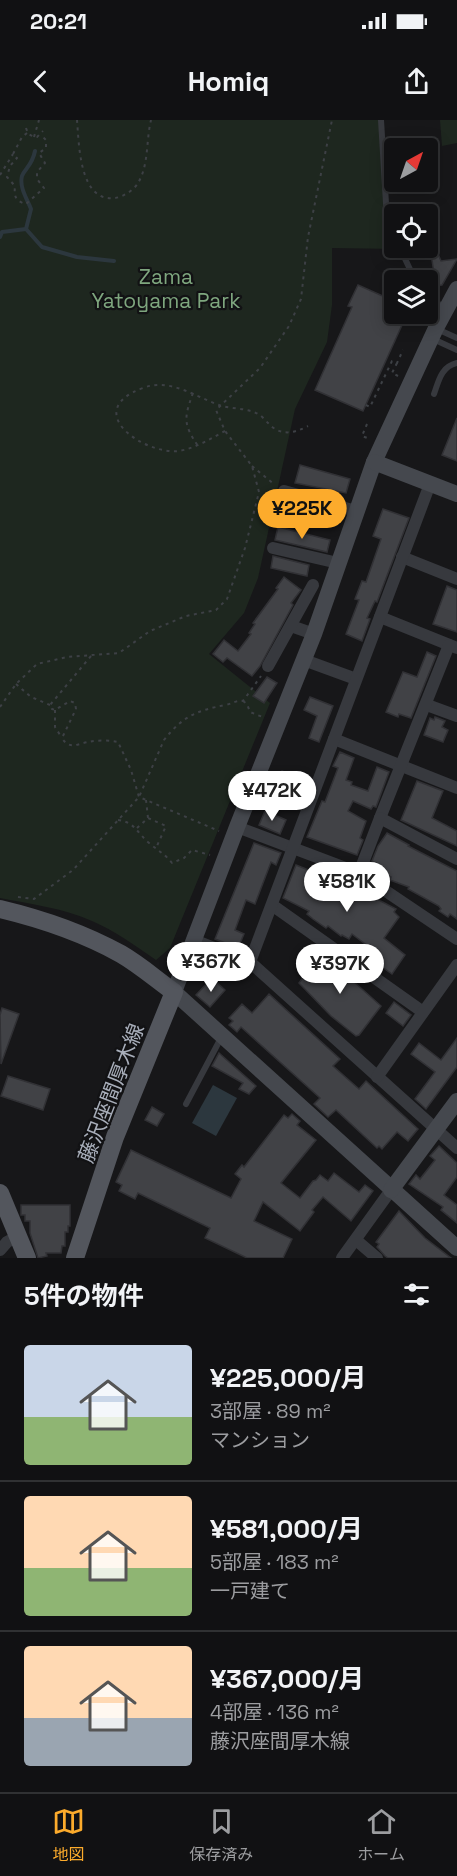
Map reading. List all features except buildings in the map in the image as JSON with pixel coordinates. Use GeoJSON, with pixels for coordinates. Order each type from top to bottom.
{"type":"FeatureCollection","features":[{"type":"Feature","properties":{"kind":"main road"},"geometry":{"type":"LineString","coordinates":[[7,903],[36,918],[78,933],[122,955],[174,992]]}},
{"type":"Feature","properties":{"kind":"main road","name":"藤沢座間厚木線"},"geometry":{"type":"LineString","coordinates":[[75,1258],[115,1137],[174,992]]}},
{"type":"Feature","properties":{"kind":"main road"},"geometry":{"type":"LineString","coordinates":[[0,1193],[27,1258]]}},
{"type":"Feature","properties":{"kind":"street"},"geometry":{"type":"LineString","coordinates":[[457,290],[374,462],[304,660],[230,830],[194,940],[174,992],[457,1248]]}},
{"type":"Feature","properties":{"kind":"street"},"geometry":{"type":"LineString","coordinates":[[374,462],[457,494]]}},
{"type":"Feature","properties":{"kind":"street"},"geometry":{"type":"LineString","coordinates":[[250,962],[430,483]]}},
{"type":"Feature","properties":{"kind":"street"},"geometry":{"type":"LineString","coordinates":[[284,491],[356,511]]}},
{"type":"Feature","properties":{"kind":"street"},"geometry":{"type":"LineString","coordinates":[[273,548],[338,563]]}},
{"type":"Feature","properties":{"kind":"street"},"geometry":{"type":"LineString","coordinates":[[402,557],[457,579]]}},
{"type":"Feature","properties":{"kind":"street"},"geometry":{"type":"LineString","coordinates":[[268,666],[314,585]]}},
{"type":"Feature","properties":{"kind":"street"},"geometry":{"type":"LineString","coordinates":[[359,873],[401,765],[453,646],[380,617]]}},
{"type":"Feature","properties":{"kind":"street"},"geometry":{"type":"LineString","coordinates":[[291,626],[314,634]]}},
{"type":"Feature","properties":{"kind":"street"},"geometry":{"type":"LineString","coordinates":[[304,660],[356,679]]}},
{"type":"Feature","properties":{"kind":"street"},"geometry":{"type":"LineString","coordinates":[[427,705],[457,716]]}},
{"type":"Feature","properties":{"kind":"street"},"geometry":{"type":"LineString","coordinates":[[334,739],[457,788]]}},
{"type":"Feature","properties":{"kind":"street"},"geometry":{"type":"LineString","coordinates":[[380,818],[457,859]]}},
{"type":"Feature","properties":{"kind":"street"},"geometry":{"type":"LineString","coordinates":[[230,830],[293,848],[359,873],[457,939]]}},
{"type":"Feature","properties":{"kind":"street"},"geometry":{"type":"LineString","coordinates":[[272,905],[423,1012]]}},
{"type":"Feature","properties":{"kind":"street"},"geometry":{"type":"LineString","coordinates":[[194,940],[250,962],[457,1148]]}},
{"type":"Feature","properties":{"kind":"street"},"geometry":{"type":"LineString","coordinates":[[377,1077],[457,965]]}},
{"type":"Feature","properties":{"kind":"street"},"geometry":{"type":"LineString","coordinates":[[342,1258],[457,1101]]}},
{"type":"Feature","properties":{"kind":"street"},"geometry":{"type":"LineString","coordinates":[[0,1250],[7,1242],[18,1236]]}},
{"type":"Feature","properties":{"kind":"street"},"geometry":{"type":"LineString","coordinates":[[356,1240],[377,1258]]}},
{"type":"Feature","properties":{"kind":"lane"},"geometry":{"type":"LineString","coordinates":[[381,120],[386,204]]}},
{"type":"Feature","properties":{"kind":"lane"},"geometry":{"type":"LineString","coordinates":[[438,303],[446,309]]}},
{"type":"Feature","properties":{"kind":"lane"},"geometry":{"type":"LineString","coordinates":[[434,334],[457,338]]}},
{"type":"Feature","properties":{"kind":"lane"},"geometry":{"type":"LineString","coordinates":[[434,334],[457,350]]}},
{"type":"Feature","properties":{"kind":"lane"},"geometry":{"type":"LineString","coordinates":[[434,394],[442,373],[451,364],[457,363]]}},
{"type":"Feature","properties":{"kind":"lane"},"geometry":{"type":"LineString","coordinates":[[186,1104],[222,1035]]}},
{"type":"Feature","properties":{"kind":"path"},"geometry":{"type":"LineString","coordinates":[[34,137],[39,120]]}},
{"type":"Feature","properties":{"kind":"path"},"geometry":{"type":"LineString","coordinates":[[77,120],[81,166],[90,185],[101,197],[114,198],[124,196],[138,184],[145,165],[151,120]]}},
{"type":"Feature","properties":{"kind":"path"},"geometry":{"type":"LineString","coordinates":[[284,491],[252,466],[225,431],[216,410],[260,368],[289,326],[301,299],[308,237],[332,120]]}},
{"type":"Feature","properties":{"kind":"path"},"geometry":{"type":"LineString","coordinates":[[26,128],[27,133],[34,137],[43,131]]}},
{"type":"Feature","properties":{"kind":"path"},"geometry":{"type":"LineString","coordinates":[[0,175],[22,137],[27,133]]}},
{"type":"Feature","properties":{"kind":"path"},"geometry":{"type":"LineString","coordinates":[[13,153],[17,158],[10,166],[7,177],[15,186],[14,196],[18,202],[26,204],[44,188],[37,179],[37,172],[45,163],[39,153],[46,148],[46,140],[40,135]]}},
{"type":"Feature","properties":{"kind":"path"},"geometry":{"type":"LineString","coordinates":[[400,377],[392,373],[403,350]]}},
{"type":"Feature","properties":{"kind":"path"},"geometry":{"type":"LineString","coordinates":[[366,405],[370,407],[392,361],[397,363]]}},
{"type":"Feature","properties":{"kind":"path"},"geometry":{"type":"LineString","coordinates":[[225,431],[198,446],[177,451],[157,449],[140,441],[125,430],[116,418],[116,406],[122,398],[133,391],[149,385],[171,386],[221,406],[258,414],[275,430],[294,434],[308,426]]}},
{"type":"Feature","properties":{"kind":"path"},"geometry":{"type":"LineString","coordinates":[[193,393],[187,408],[187,429],[198,446]]}},
{"type":"Feature","properties":{"kind":"path"},"geometry":{"type":"LineString","coordinates":[[367,424],[362,436],[373,441]]}},
{"type":"Feature","properties":{"kind":"path"},"geometry":{"type":"LineString","coordinates":[[0,707],[16,684],[37,664],[67,657],[120,653],[150,631],[186,616],[216,610],[226,599],[245,548],[259,492],[252,466]]}},
{"type":"Feature","properties":{"kind":"path"},"geometry":{"type":"LineString","coordinates":[[50,705],[91,656]]}},
{"type":"Feature","properties":{"kind":"path"},"geometry":{"type":"LineString","coordinates":[[7,903],[34,899],[73,870],[139,797],[169,732],[186,717],[201,710],[243,701],[268,666]]}},
{"type":"Feature","properties":{"kind":"path"},"geometry":{"type":"LineString","coordinates":[[16,684],[31,697],[50,705],[55,710]]}},
{"type":"Feature","properties":{"kind":"path"},"geometry":{"type":"LineString","coordinates":[[55,710],[70,701],[75,703],[76,709],[62,738]]}},
{"type":"Feature","properties":{"kind":"path"},"geometry":{"type":"LineString","coordinates":[[243,701],[250,712],[269,719]]}},
{"type":"Feature","properties":{"kind":"path"},"geometry":{"type":"LineString","coordinates":[[55,710],[55,727],[70,746],[87,742],[118,742],[131,770],[139,797]]}},
{"type":"Feature","properties":{"kind":"path"},"geometry":{"type":"LineString","coordinates":[[139,797],[230,830]]}},
{"type":"Feature","properties":{"kind":"path"},"geometry":{"type":"LineString","coordinates":[[146,800],[148,818]]}},
{"type":"Feature","properties":{"kind":"path"},"geometry":{"type":"LineString","coordinates":[[137,828],[148,818]]}},
{"type":"Feature","properties":{"kind":"path"},"geometry":{"type":"LineString","coordinates":[[148,818],[166,826],[156,848]]}},
{"type":"Feature","properties":{"kind":"path"},"geometry":{"type":"LineString","coordinates":[[118,820],[131,823],[171,862],[184,858],[192,850],[214,856]]}},
{"type":"Feature","properties":{"kind":"green space","name":"Zama Yatoyama Park"},"geometry":{"type":"Polygon","coordinates":[[[0,120],[379,120],[385,204],[384,249],[332,248],[332,305],[327,342],[295,409],[258,578],[244,613],[209,654],[270,703],[170,948],[156,960],[117,934],[81,917],[0,898],[0,120]]]}},
{"type":"Feature","properties":{"kind":"green space"},"geometry":{"type":"Polygon","coordinates":[[[440,120],[457,120],[457,143],[442,146],[440,120]]]}},
{"type":"Feature","properties":{"kind":"shaded area"},"geometry":{"type":"Polygon","coordinates":[[[213,1085],[237,1098],[216,1136],[192,1123],[213,1085]]]}},
{"type":"Feature","properties":{"kind":"waterway"},"geometry":{"type":"LineString","coordinates":[[0,237],[2,232],[26,229],[31,209],[21,180],[35,151]]}},
{"type":"Feature","properties":{"kind":"waterway"},"geometry":{"type":"LineString","coordinates":[[26,229],[42,247],[77,257],[114,261]]}}]}
